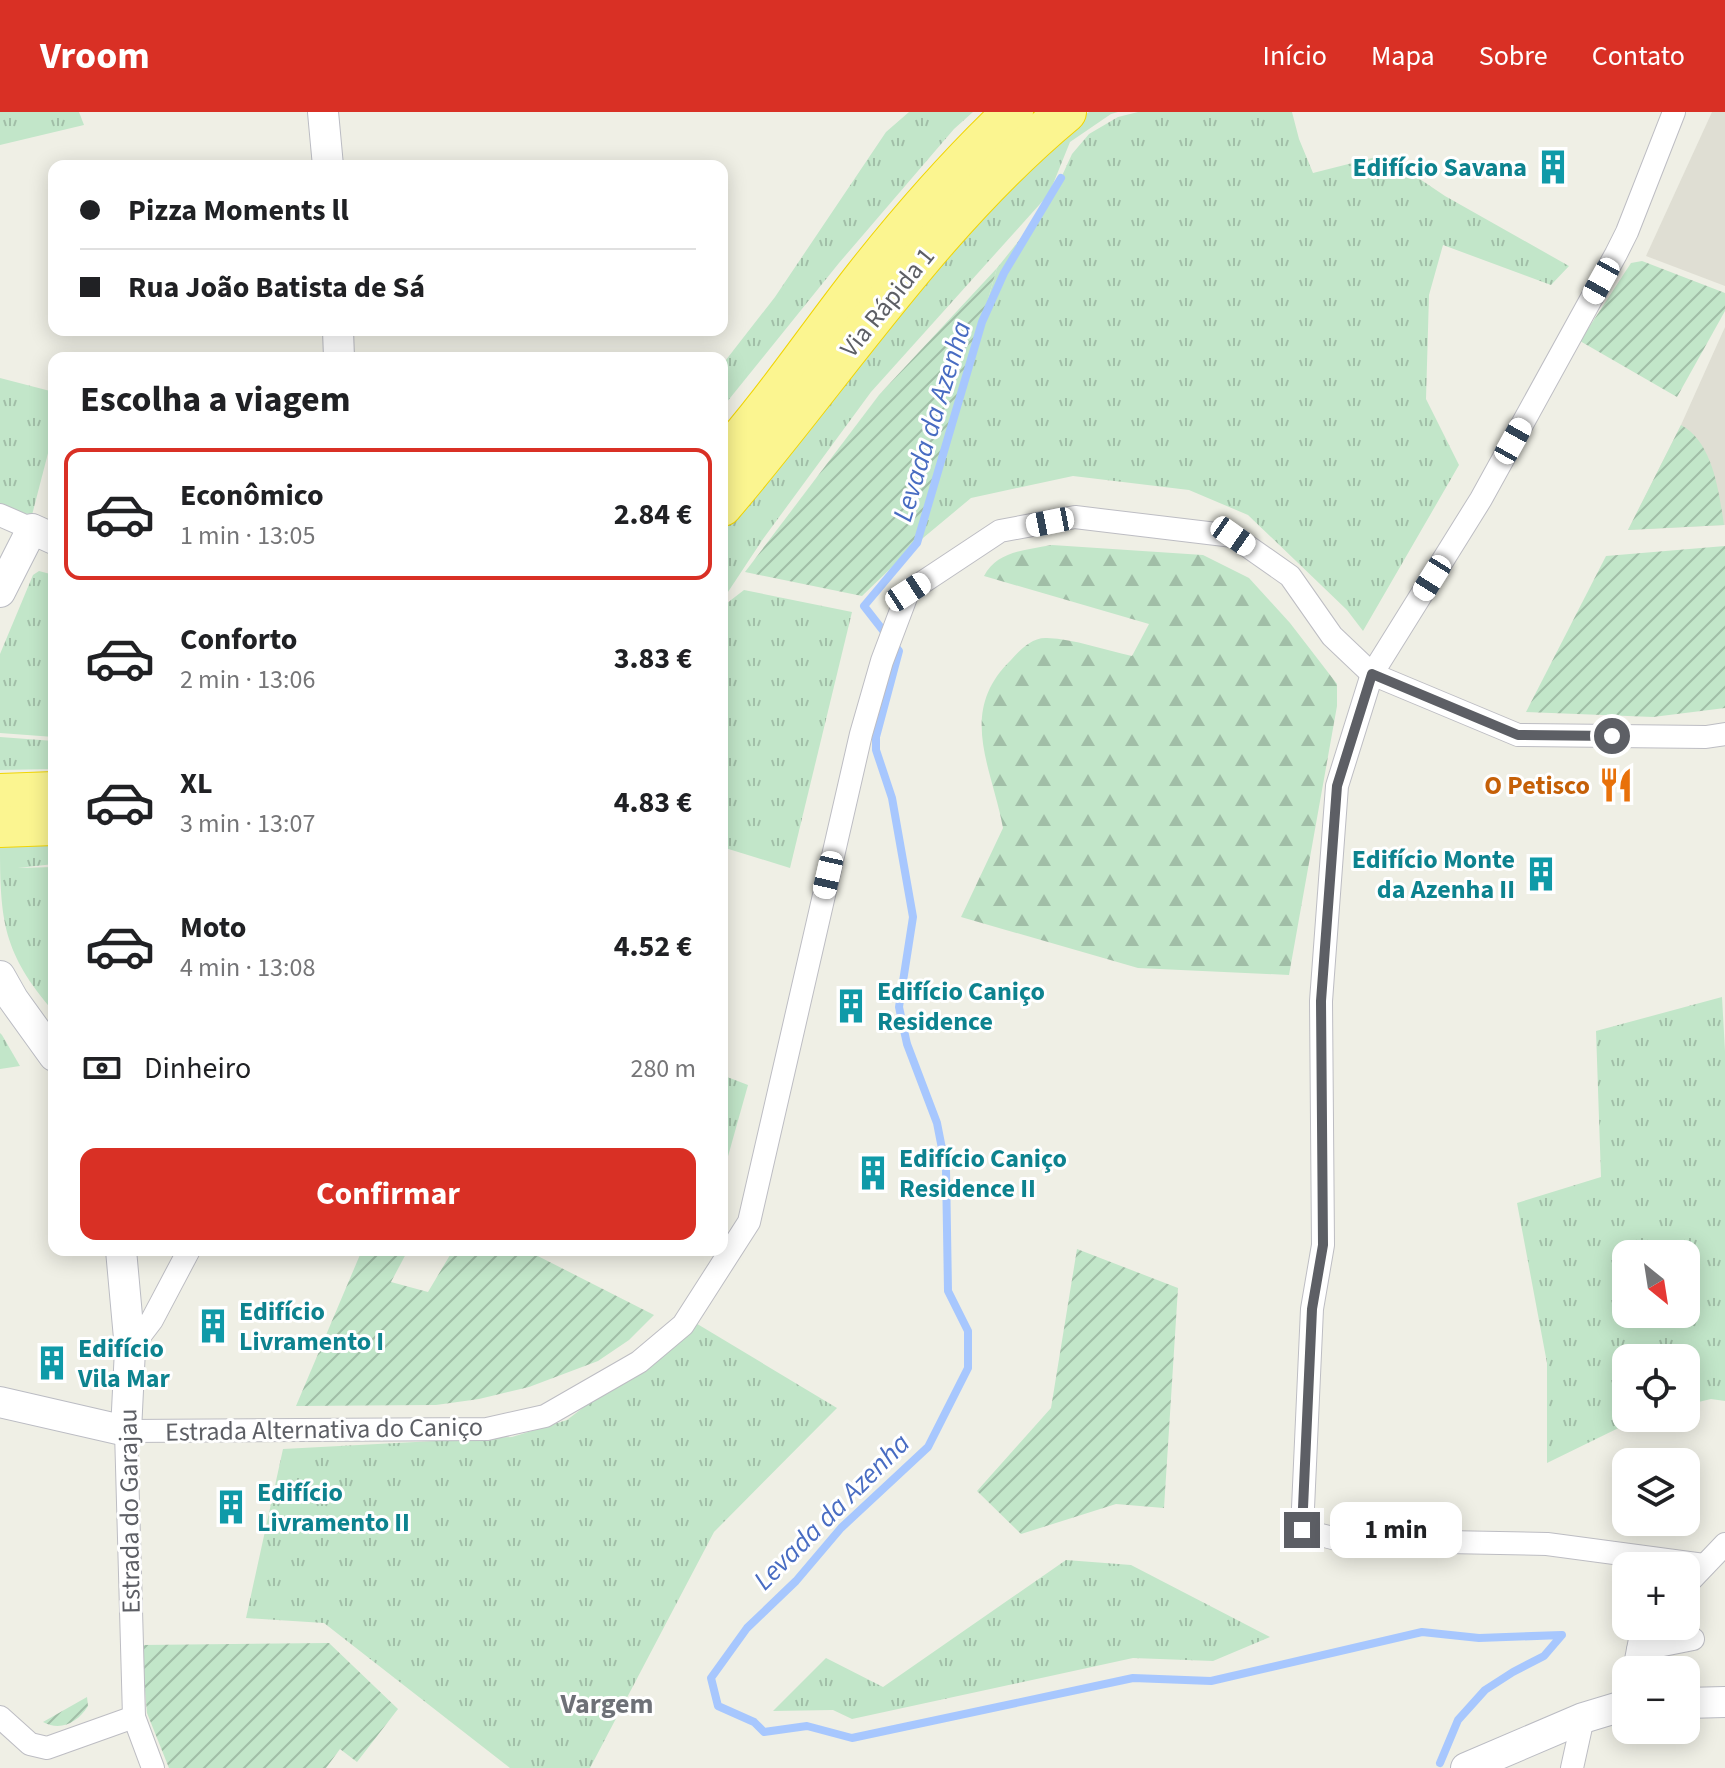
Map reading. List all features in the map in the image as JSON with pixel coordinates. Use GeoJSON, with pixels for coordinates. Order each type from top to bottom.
{"type":"FeatureCollection","features":[{"type":"Feature","properties":{"kind":"highway","name":"Via Rápida 1"},"geometry":{"type":"LineString","coordinates":[[728,453],[751,428],[866,275],[942,185],[1013,112]]}},
{"type":"Feature","properties":{"kind":"highway","name":"Via Rápida 1"},"geometry":{"type":"LineString","coordinates":[[728,499],[776,443],[891,293],[964,210],[1033,139],[1066,112]]}},
{"type":"Feature","properties":{"kind":"highway"},"geometry":{"type":"LineString","coordinates":[[0,794],[48,792]]}},
{"type":"Feature","properties":{"kind":"highway"},"geometry":{"type":"LineString","coordinates":[[0,827],[48,825]]}},
{"type":"Feature","properties":{"kind":"street"},"geometry":{"type":"LineString","coordinates":[[323,112],[327,160]]}},
{"type":"Feature","properties":{"kind":"street"},"geometry":{"type":"LineString","coordinates":[[1674,112],[1616,254],[1481,499],[1372,674],[1337,786],[1321,1001],[1323,1245],[1312,1309],[1302,1530],[1340,1540],[1547,1544],[1704,1565]]}},
{"type":"Feature","properties":{"kind":"street"},"geometry":{"type":"LineString","coordinates":[[0,515],[43,534],[0,592]]}},
{"type":"Feature","properties":{"kind":"street","name":"Estrada Alternativa do Caniço"},"geometry":{"type":"LineString","coordinates":[[728,1255],[749,1222],[858,748],[882,661],[908,592],[1000,531],[1075,517],[1233,536],[1290,576],[1332,636],[1372,674],[1518,735],[1706,737],[1725,734]]}},
{"type":"Feature","properties":{"kind":"street"},"geometry":{"type":"LineString","coordinates":[[0,976],[48,1048]]}},
{"type":"Feature","properties":{"kind":"street","name":"Estrada do Garajau"},"geometry":{"type":"LineString","coordinates":[[122,1256],[130,1349],[126,1431],[134,1717],[153,1768]]}},
{"type":"Feature","properties":{"kind":"street"},"geometry":{"type":"LineString","coordinates":[[130,1349],[152,1320],[186,1256]]}},
{"type":"Feature","properties":{"kind":"street","name":"Estrada Alternativa do Caniço"},"geometry":{"type":"LineString","coordinates":[[126,1431],[487,1429],[545,1416],[639,1362],[683,1325],[727,1256]]}},
{"type":"Feature","properties":{"kind":"street"},"geometry":{"type":"LineString","coordinates":[[0,1402],[126,1431]]}},
{"type":"Feature","properties":{"kind":"street"},"geometry":{"type":"LineString","coordinates":[[1700,1569],[1725,1544]]}},
{"type":"Feature","properties":{"kind":"street"},"geometry":{"type":"LineString","coordinates":[[1647,1656],[1690,1640]]}},
{"type":"Feature","properties":{"kind":"street"},"geometry":{"type":"LineString","coordinates":[[1700,1703],[1725,1702]]}},
{"type":"Feature","properties":{"kind":"street"},"geometry":{"type":"LineString","coordinates":[[1466,1768],[1583,1718],[1612,1709]]}},
{"type":"Feature","properties":{"kind":"street"},"geometry":{"type":"LineString","coordinates":[[0,1717],[30,1744],[47,1748],[134,1717]]}},
{"type":"Feature","properties":{"kind":"street"},"geometry":{"type":"LineString","coordinates":[[1572,1768],[1583,1718]]}},
{"type":"Feature","properties":{"kind":"shaded area"},"geometry":{"type":"Polygon","coordinates":[[[1712,112],[1725,112],[1725,286],[1646,256],[1712,112]]]}},
{"type":"Feature","properties":{"kind":"shaded area"},"geometry":{"type":"Polygon","coordinates":[[[1725,327],[1725,525],[1628,530],[1681,425],[1725,327]]]}},
{"type":"Feature","properties":{"kind":"green space"},"geometry":{"type":"Polygon","coordinates":[[[0,112],[79,112],[84,125],[0,145],[0,112]]]}},
{"type":"Feature","properties":{"kind":"green space"},"geometry":{"type":"Polygon","coordinates":[[[909,112],[973,112],[954,129],[839,263],[728,401],[728,357],[775,297],[886,132],[909,112]]]}},
{"type":"Feature","properties":{"kind":"green space"},"geometry":{"type":"Polygon","coordinates":[[[1089,112],[1118,112],[1070,142],[1049,194],[871,392],[728,592],[728,515],[912,282],[1066,127],[1089,112]]]}},
{"type":"Feature","properties":{"kind":"green space"},"geometry":{"type":"Polygon","coordinates":[[[1138,112],[1292,112],[1313,173],[1384,155],[1445,196],[1569,266],[1551,285],[1443,245],[1429,295],[1426,399],[1459,465],[1363,631],[1347,610],[1248,515],[1189,490],[1073,476],[971,498],[917,543],[997,268],[1050,202],[1072,154],[1089,134],[1118,117],[1138,112]]]}},
{"type":"Feature","properties":{"kind":"green space"},"geometry":{"type":"Polygon","coordinates":[[[1642,261],[1725,293],[1725,311],[1677,397],[1580,341],[1631,263],[1642,261]]]}},
{"type":"Feature","properties":{"kind":"green space"},"geometry":{"type":"Polygon","coordinates":[[[997,268],[917,543],[862,596],[745,572],[879,395],[997,268]]]}},
{"type":"Feature","properties":{"kind":"green space"},"geometry":{"type":"Polygon","coordinates":[[[0,378],[48,390],[48,453],[32,515],[0,507],[0,378]]]}},
{"type":"Feature","properties":{"kind":"green space"},"geometry":{"type":"Polygon","coordinates":[[[1681,425],[1701,443],[1707,455],[1717,483],[1724,525],[1628,530],[1681,425]]]}},
{"type":"Feature","properties":{"kind":"green space"},"geometry":{"type":"Polygon","coordinates":[[[1052,545],[1203,555],[1249,578],[1290,623],[1337,684],[1337,706],[1289,975],[1138,968],[961,917],[1003,828],[983,741],[985,700],[995,680],[1022,648],[1042,638],[1068,640],[1132,656],[1149,624],[984,576],[996,561],[1004,557],[1022,550],[1052,545]]]}},
{"type":"Feature","properties":{"kind":"green space"},"geometry":{"type":"Polygon","coordinates":[[[1725,546],[1725,708],[1653,717],[1526,712],[1606,556],[1725,546]]]}},
{"type":"Feature","properties":{"kind":"green space"},"geometry":{"type":"Polygon","coordinates":[[[39,571],[48,573],[48,737],[0,733],[0,654],[33,575],[39,571]]]}},
{"type":"Feature","properties":{"kind":"green space"},"geometry":{"type":"Polygon","coordinates":[[[744,590],[852,612],[790,868],[728,849],[728,602],[744,590]]]}},
{"type":"Feature","properties":{"kind":"green space"},"geometry":{"type":"Polygon","coordinates":[[[0,737],[48,741],[48,769],[0,770],[0,737]]]}},
{"type":"Feature","properties":{"kind":"green space"},"geometry":{"type":"Polygon","coordinates":[[[48,842],[48,865],[18,868],[48,867],[48,1005],[24,972],[8,935],[1,895],[0,845],[48,842]]]}},
{"type":"Feature","properties":{"kind":"green space"},"geometry":{"type":"Polygon","coordinates":[[[1722,997],[1725,1051],[1725,1401],[1700,1402],[1700,1344],[1612,1344],[1612,1431],[1547,1463],[1547,1363],[1517,1203],[1601,1177],[1596,1031],[1722,997]]]}},
{"type":"Feature","properties":{"kind":"green space"},"geometry":{"type":"Polygon","coordinates":[[[0,1033],[2,1035],[20,1066],[0,1069],[0,1033]]]}},
{"type":"Feature","properties":{"kind":"green space"},"geometry":{"type":"Polygon","coordinates":[[[728,1077],[748,1085],[728,1156],[728,1077]]]}},
{"type":"Feature","properties":{"kind":"green space"},"geometry":{"type":"Polygon","coordinates":[[[1077,1249],[1178,1288],[1164,1508],[1116,1504],[1021,1534],[977,1491],[1051,1408],[1077,1249]]]}},
{"type":"Feature","properties":{"kind":"green space"},"geometry":{"type":"Polygon","coordinates":[[[359,1256],[405,1256],[391,1282],[428,1292],[449,1256],[538,1256],[654,1315],[629,1340],[598,1361],[529,1387],[436,1405],[296,1406],[359,1256]]]}},
{"type":"Feature","properties":{"kind":"green space"},"geometry":{"type":"Polygon","coordinates":[[[694,1322],[837,1408],[714,1532],[590,1768],[510,1768],[324,1623],[246,1618],[283,1449],[512,1437],[567,1420],[694,1322]]]}},
{"type":"Feature","properties":{"kind":"green space"},"geometry":{"type":"Polygon","coordinates":[[[1066,1560],[1131,1565],[1270,1637],[1213,1661],[1133,1658],[852,1719],[833,1710],[773,1711],[826,1658],[883,1687],[1066,1560]]]}},
{"type":"Feature","properties":{"kind":"green space"},"geometry":{"type":"Polygon","coordinates":[[[329,1643],[398,1709],[357,1762],[340,1749],[326,1768],[169,1768],[147,1713],[141,1645],[329,1643]]]}},
{"type":"Feature","properties":{"kind":"green space"},"geometry":{"type":"Polygon","coordinates":[[[87,1697],[88,1706],[74,1721],[63,1726],[43,1722],[87,1697]]]}},
{"type":"Feature","properties":{"kind":"waterway","name":"Levada da Azenha"},"geometry":{"type":"LineString","coordinates":[[1061,178],[1004,273],[982,322],[917,543],[864,606],[899,651],[876,737],[876,750],[892,798],[913,917],[899,1007],[907,1044],[937,1123],[946,1169],[948,1291],[968,1331],[968,1368],[928,1447],[841,1528],[796,1581],[747,1628],[711,1678],[718,1706],[754,1722],[764,1732],[807,1726],[852,1738],[1133,1678],[1211,1681],[1422,1632],[1479,1638],[1562,1635],[1544,1656],[1485,1690],[1458,1720],[1440,1763]]}},
{"type":"Feature","properties":{"kind":"place","name":"Edifício Savana"},"geometry":{"type":"Point","coordinates":[1553,167]}},
{"type":"Feature","properties":{"kind":"place","name":"O Petisco"},"geometry":{"type":"Point","coordinates":[1616,785]}},
{"type":"Feature","properties":{"kind":"place","name":"Edifício Monte da Azenha II"},"geometry":{"type":"Point","coordinates":[1541,874]}},
{"type":"Feature","properties":{"kind":"place","name":"Edifício Caniço Residence"},"geometry":{"type":"Point","coordinates":[851,1006]}},
{"type":"Feature","properties":{"kind":"place","name":"Edifício Caniço Residence II"},"geometry":{"type":"Point","coordinates":[873,1173]}},
{"type":"Feature","properties":{"kind":"place","name":"Edifício Livramento I"},"geometry":{"type":"Point","coordinates":[213,1326]}},
{"type":"Feature","properties":{"kind":"place","name":"Edifício Vila Mar"},"geometry":{"type":"Point","coordinates":[52,1363]}},
{"type":"Feature","properties":{"kind":"place","name":"Edifício Livramento II"},"geometry":{"type":"Point","coordinates":[231,1507]}},
{"type":"Feature","properties":{"kind":"district","name":"Vargem"},"geometry":{"type":"Point","coordinates":[607,1703]}},
{"type":"Feature","properties":{"kind":"route"},"geometry":{"type":"LineString","coordinates":[[1302,1530],[1312,1309],[1323,1245],[1321,1001],[1337,786],[1372,674],[1518,735],[1612,736]]}}]}
